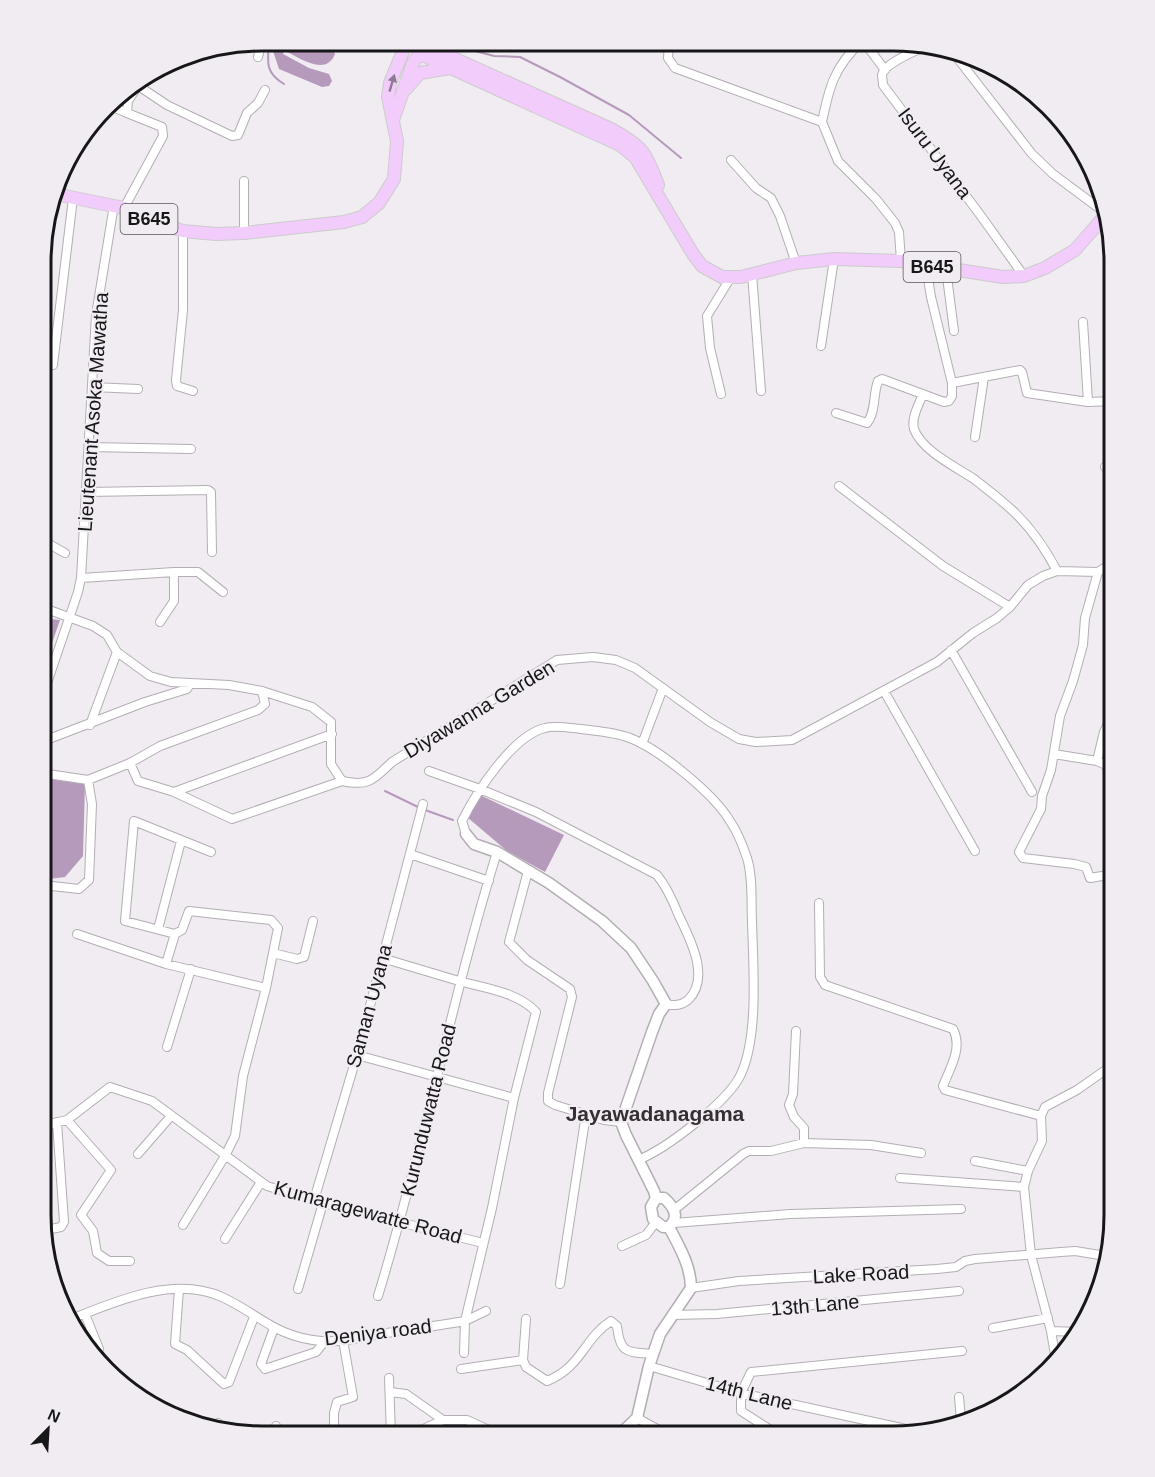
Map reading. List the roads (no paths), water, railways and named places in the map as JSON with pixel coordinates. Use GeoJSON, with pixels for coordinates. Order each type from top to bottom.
{"type":"FeatureCollection","features":[{"type":"Feature","properties":{"kind":"main road","name":"B645"},"geometry":{"type":"LineString","coordinates":[[62,195],[119,207],[183,231],[216,234],[344,222],[362,217],[379,203],[394,179],[397,156],[394,117],[388,97],[401,51]]}},
{"type":"Feature","properties":{"kind":"main road","name":"B645"},"geometry":{"type":"LineString","coordinates":[[394,117],[413,63],[420,51]]}},
{"type":"Feature","properties":{"kind":"main road","name":"B645"},"geometry":{"type":"LineString","coordinates":[[424,51],[451,68],[620,145],[635,157],[702,266],[722,277],[752,274],[796,263],[834,259],[901,261],[1003,277],[1024,276],[1045,268],[1075,250],[1100,221]]}},
{"type":"Feature","properties":{"kind":"main road","name":"B645"},"geometry":{"type":"LineString","coordinates":[[426,51],[611,129],[635,142],[649,159],[667,209]]}},
{"type":"Feature","properties":{"kind":"main road"},"geometry":{"type":"LineString","coordinates":[[402,93],[420,73],[451,68]]}},
{"type":"Feature","properties":{"kind":"street"},"geometry":{"type":"LineString","coordinates":[[258,57],[259,51]]}},
{"type":"Feature","properties":{"kind":"street"},"geometry":{"type":"LineString","coordinates":[[668,51],[668,58],[675,68],[822,122]]}},
{"type":"Feature","properties":{"kind":"street"},"geometry":{"type":"LineString","coordinates":[[851,51],[837,70],[829,88],[822,122],[838,161],[895,223],[899,232],[901,261]]}},
{"type":"Feature","properties":{"kind":"street"},"geometry":{"type":"LineString","coordinates":[[869,51],[885,70],[896,61],[914,52]]}},
{"type":"Feature","properties":{"kind":"street"},"geometry":{"type":"LineString","coordinates":[[961,62],[1032,154],[1053,174],[1097,205]]}},
{"type":"Feature","properties":{"kind":"street","name":"Isuru Uyana"},"geometry":{"type":"LineString","coordinates":[[885,70],[882,75],[883,85],[1024,276]]}},
{"type":"Feature","properties":{"kind":"street"},"geometry":{"type":"LineString","coordinates":[[144,87],[167,105],[232,136],[238,135],[247,113],[258,103],[265,90]]}},
{"type":"Feature","properties":{"kind":"street"},"geometry":{"type":"LineString","coordinates":[[117,109],[127,113],[130,97]]}},
{"type":"Feature","properties":{"kind":"street","name":"Lieutenant Asoka Mawatha"},"geometry":{"type":"LineString","coordinates":[[69,617],[81,578],[96,315],[119,207],[163,136],[162,128],[127,113]]}},
{"type":"Feature","properties":{"kind":"street"},"geometry":{"type":"LineString","coordinates":[[731,160],[756,188],[771,198],[780,216],[796,263]]}},
{"type":"Feature","properties":{"kind":"street"},"geometry":{"type":"LineString","coordinates":[[244,181],[244,233]]}},
{"type":"Feature","properties":{"kind":"street"},"geometry":{"type":"LineString","coordinates":[[53,365],[74,198]]}},
{"type":"Feature","properties":{"kind":"street"},"geometry":{"type":"LineString","coordinates":[[183,231],[183,310],[176,381],[177,386],[193,391]]}},
{"type":"Feature","properties":{"kind":"street"},"geometry":{"type":"LineString","coordinates":[[821,346],[834,259]]}},
{"type":"Feature","properties":{"kind":"street"},"geometry":{"type":"LineString","coordinates":[[836,413],[867,423],[871,415],[876,386],[882,379],[944,402],[949,401],[952,396],[952,382],[931,297],[926,266]]}},
{"type":"Feature","properties":{"kind":"street"},"geometry":{"type":"LineString","coordinates":[[946,269],[954,331]]}},
{"type":"Feature","properties":{"kind":"street"},"geometry":{"type":"LineString","coordinates":[[752,274],[761,391]]}},
{"type":"Feature","properties":{"kind":"street"},"geometry":{"type":"LineString","coordinates":[[721,394],[710,348],[707,316],[731,277]]}},
{"type":"Feature","properties":{"kind":"street"},"geometry":{"type":"LineString","coordinates":[[1083,322],[1088,402]]}},
{"type":"Feature","properties":{"kind":"street"},"geometry":{"type":"LineString","coordinates":[[952,382],[1020,370],[1027,393],[1088,402],[1104,401]]}},
{"type":"Feature","properties":{"kind":"street"},"geometry":{"type":"LineString","coordinates":[[975,437],[984,376]]}},
{"type":"Feature","properties":{"kind":"street"},"geometry":{"type":"LineString","coordinates":[[92,387],[138,389]]}},
{"type":"Feature","properties":{"kind":"street"},"geometry":{"type":"LineString","coordinates":[[923,394],[915,414],[913,428],[920,439],[938,456],[974,480],[1015,513],[1046,551],[1057,571],[1098,572],[1104,568]]}},
{"type":"Feature","properties":{"kind":"street"},"geometry":{"type":"LineString","coordinates":[[89,447],[191,449]]}},
{"type":"Feature","properties":{"kind":"street"},"geometry":{"type":"LineString","coordinates":[[839,486],[943,566],[1010,607]]}},
{"type":"Feature","properties":{"kind":"street"},"geometry":{"type":"LineString","coordinates":[[87,492],[208,490],[211,492],[212,552]]}},
{"type":"Feature","properties":{"kind":"street"},"geometry":{"type":"LineString","coordinates":[[51,545],[65,553]]}},
{"type":"Feature","properties":{"kind":"street","name":"Diyawanna Garden"},"geometry":{"type":"LineString","coordinates":[[130,763],[138,781],[174,792],[232,819],[342,781],[371,782],[393,762],[557,660],[593,657],[616,660],[635,669],[710,722],[739,739],[756,742],[792,740],[936,662],[973,633],[997,618],[1010,607],[1028,585],[1057,571]]}},
{"type":"Feature","properties":{"kind":"street"},"geometry":{"type":"LineString","coordinates":[[160,622],[174,601],[174,572]]}},
{"type":"Feature","properties":{"kind":"street"},"geometry":{"type":"LineString","coordinates":[[81,578],[198,572],[223,592]]}},
{"type":"Feature","properties":{"kind":"street"},"geometry":{"type":"LineString","coordinates":[[1098,572],[1085,618],[1083,645],[1060,716],[1041,809],[1019,852],[1023,858],[1086,867],[1090,878],[1104,876]]}},
{"type":"Feature","properties":{"kind":"street"},"geometry":{"type":"LineString","coordinates":[[51,611],[93,626],[107,635],[117,652],[150,676],[171,682],[229,685],[262,691],[312,707],[331,722],[331,764],[342,781]]}},
{"type":"Feature","properties":{"kind":"street"},"geometry":{"type":"LineString","coordinates":[[51,671],[69,617]]}},
{"type":"Feature","properties":{"kind":"street"},"geometry":{"type":"LineString","coordinates":[[951,650],[1032,792]]}},
{"type":"Feature","properties":{"kind":"street"},"geometry":{"type":"LineString","coordinates":[[90,725],[117,652]]}},
{"type":"Feature","properties":{"kind":"street"},"geometry":{"type":"LineString","coordinates":[[51,739],[145,702],[187,689],[190,684]]}},
{"type":"Feature","properties":{"kind":"street"},"geometry":{"type":"LineString","coordinates":[[642,744],[663,688]]}},
{"type":"Feature","properties":{"kind":"street"},"geometry":{"type":"LineString","coordinates":[[51,776],[88,780],[130,763],[160,746],[258,710],[265,704],[262,691]]}},
{"type":"Feature","properties":{"kind":"street"},"geometry":{"type":"LineString","coordinates":[[884,691],[975,851]]}},
{"type":"Feature","properties":{"kind":"street"},"geometry":{"type":"LineString","coordinates":[[429,771],[480,789],[536,812],[657,874],[680,916],[694,948],[698,965],[698,980],[692,996],[685,1003],[674,1006],[666,1004],[643,964],[617,934],[577,902],[528,871],[497,852],[474,844],[466,834],[462,821],[480,789],[503,758],[520,742],[544,728],[569,728],[629,737],[692,778],[730,820],[747,859],[751,887],[752,1016],[746,1058],[734,1086],[725,1097],[672,1141],[655,1153],[638,1160]]}},
{"type":"Feature","properties":{"kind":"street"},"geometry":{"type":"LineString","coordinates":[[1097,761],[1104,732]]}},
{"type":"Feature","properties":{"kind":"street"},"geometry":{"type":"LineString","coordinates":[[174,792],[332,734]]}},
{"type":"Feature","properties":{"kind":"street"},"geometry":{"type":"LineString","coordinates":[[1054,754],[1104,764]]}},
{"type":"Feature","properties":{"kind":"street"},"geometry":{"type":"LineString","coordinates":[[51,886],[79,889],[89,880],[92,804],[88,780]]}},
{"type":"Feature","properties":{"kind":"street","name":"Saman Uyana"},"geometry":{"type":"LineString","coordinates":[[314,1200],[357,1056],[422,807]]}},
{"type":"Feature","properties":{"kind":"street"},"geometry":{"type":"LineString","coordinates":[[175,934],[125,921],[134,821],[211,852]]}},
{"type":"Feature","properties":{"kind":"street"},"geometry":{"type":"LineString","coordinates":[[158,929],[181,841]]}},
{"type":"Feature","properties":{"kind":"street","name":"Kurunduwatta Road"},"geometry":{"type":"LineString","coordinates":[[378,1296],[400,1222],[460,981],[497,852]]}},
{"type":"Feature","properties":{"kind":"street"},"geometry":{"type":"LineString","coordinates":[[410,854],[489,880]]}},
{"type":"Feature","properties":{"kind":"street"},"geometry":{"type":"LineString","coordinates":[[528,871],[509,942],[526,960],[570,989],[572,997],[548,1101],[586,1114],[621,1122]]}},
{"type":"Feature","properties":{"kind":"street"},"geometry":{"type":"LineString","coordinates":[[819,903],[820,977],[825,985],[953,1029],[957,1037],[958,1048],[943,1086],[945,1090],[1041,1116]]}},
{"type":"Feature","properties":{"kind":"street"},"geometry":{"type":"LineString","coordinates":[[166,964],[175,934],[182,930],[189,911],[271,920],[278,928],[266,988],[243,1076],[235,1136],[183,1225]]}},
{"type":"Feature","properties":{"kind":"street"},"geometry":{"type":"LineString","coordinates":[[273,953],[297,959],[304,957],[313,921]]}},
{"type":"Feature","properties":{"kind":"street"},"geometry":{"type":"LineString","coordinates":[[77,934],[166,964],[266,988]]}},
{"type":"Feature","properties":{"kind":"street"},"geometry":{"type":"LineString","coordinates":[[382,958],[521,1000],[536,1012],[514,1098],[465,1321],[464,1353]]}},
{"type":"Feature","properties":{"kind":"street"},"geometry":{"type":"LineString","coordinates":[[167,1047],[191,969]]}},
{"type":"Feature","properties":{"kind":"street"},"geometry":{"type":"LineString","coordinates":[[656,1198],[621,1122],[652,1032],[666,1004]]}},
{"type":"Feature","properties":{"kind":"street"},"geometry":{"type":"LineString","coordinates":[[796,1031],[793,1094],[789,1106],[804,1128],[804,1143]]}},
{"type":"Feature","properties":{"kind":"street"},"geometry":{"type":"LineString","coordinates":[[357,1056],[514,1098]]}},
{"type":"Feature","properties":{"kind":"street"},"geometry":{"type":"LineString","coordinates":[[1054,1351],[1048,1318],[1030,1255],[1024,1187],[1028,1171],[1042,1141],[1041,1116],[1045,1107],[1077,1090],[1104,1071]]}},
{"type":"Feature","properties":{"kind":"street","name":"Kumaragewatte Road"},"geometry":{"type":"LineString","coordinates":[[51,1124],[67,1120],[110,1087],[152,1101],[261,1182],[280,1191],[483,1243]]}},
{"type":"Feature","properties":{"kind":"street"},"geometry":{"type":"LineString","coordinates":[[560,1284],[586,1114]]}},
{"type":"Feature","properties":{"kind":"street"},"geometry":{"type":"LineString","coordinates":[[138,1155],[171,1116]]}},
{"type":"Feature","properties":{"kind":"street"},"geometry":{"type":"LineString","coordinates":[[67,1120],[111,1170],[81,1215],[93,1231],[98,1253],[109,1261],[130,1261]]}},
{"type":"Feature","properties":{"kind":"street"},"geometry":{"type":"LineString","coordinates":[[51,1229],[61,1227],[64,1222],[57,1122]]}},
{"type":"Feature","properties":{"kind":"street"},"geometry":{"type":"LineString","coordinates":[[674,1210],[749,1151],[771,1151],[804,1143],[871,1145],[921,1154]]}},
{"type":"Feature","properties":{"kind":"street"},"geometry":{"type":"LineString","coordinates":[[975,1161],[1028,1171]]}},
{"type":"Feature","properties":{"kind":"street"},"geometry":{"type":"LineString","coordinates":[[900,1178],[1024,1187]]}},
{"type":"Feature","properties":{"kind":"street"},"geometry":{"type":"LineString","coordinates":[[225,1239],[261,1182]]}},
{"type":"Feature","properties":{"kind":"street"},"geometry":{"type":"LineString","coordinates":[[629,1426],[637,1418],[660,1334],[691,1288],[688,1266],[672,1225],[676,1217],[674,1210],[664,1198],[656,1198],[652,1202],[651,1213],[656,1222],[663,1227],[672,1225],[790,1214],[961,1209]]}},
{"type":"Feature","properties":{"kind":"street"},"geometry":{"type":"LineString","coordinates":[[298,1289],[323,1203]]}},
{"type":"Feature","properties":{"kind":"street"},"geometry":{"type":"LineString","coordinates":[[622,1246],[646,1235],[656,1222]]}},
{"type":"Feature","properties":{"kind":"street","name":"Lake Road"},"geometry":{"type":"LineString","coordinates":[[691,1288],[739,1281],[937,1269],[956,1267],[965,1261],[975,1259],[1075,1251],[1100,1255]]}},
{"type":"Feature","properties":{"kind":"street"},"geometry":{"type":"LineString","coordinates":[[179,1289],[175,1344],[187,1350],[224,1384],[229,1382],[234,1372],[254,1317]]}},
{"type":"Feature","properties":{"kind":"street","name":"Deniya road"},"geometry":{"type":"LineString","coordinates":[[77,1317],[108,1304],[179,1289],[222,1297],[274,1328],[293,1336],[322,1341],[343,1340],[465,1321],[486,1311]]}},
{"type":"Feature","properties":{"kind":"street","name":"13th Lane"},"geometry":{"type":"LineString","coordinates":[[672,1315],[717,1314],[959,1291]]}},
{"type":"Feature","properties":{"kind":"street"},"geometry":{"type":"LineString","coordinates":[[86,1314],[99,1349]]}},
{"type":"Feature","properties":{"kind":"street"},"geometry":{"type":"LineString","coordinates":[[993,1328],[1048,1318]]}},
{"type":"Feature","properties":{"kind":"street"},"geometry":{"type":"LineString","coordinates":[[526,1319],[523,1360],[526,1367],[547,1381],[558,1377],[573,1365],[602,1327],[611,1321],[617,1326],[619,1342],[623,1348],[630,1352],[653,1354]]}},
{"type":"Feature","properties":{"kind":"street"},"geometry":{"type":"LineString","coordinates":[[274,1328],[261,1364],[265,1369],[316,1352],[321,1347],[322,1341]]}},
{"type":"Feature","properties":{"kind":"street"},"geometry":{"type":"LineString","coordinates":[[1051,1331],[1069,1332]]}},
{"type":"Feature","properties":{"kind":"street"},"geometry":{"type":"LineString","coordinates":[[334,1426],[337,1402],[353,1397],[343,1340]]}},
{"type":"Feature","properties":{"kind":"street"},"geometry":{"type":"LineString","coordinates":[[763,1426],[741,1411],[741,1393],[751,1372],[962,1351]]}},
{"type":"Feature","properties":{"kind":"street"},"geometry":{"type":"LineString","coordinates":[[460,1369],[523,1360]]}},
{"type":"Feature","properties":{"kind":"street","name":"14th Lane"},"geometry":{"type":"LineString","coordinates":[[650,1366],[741,1393],[892,1426]]}},
{"type":"Feature","properties":{"kind":"street"},"geometry":{"type":"LineString","coordinates":[[389,1378],[391,1426]]}},
{"type":"Feature","properties":{"kind":"street"},"geometry":{"type":"LineString","coordinates":[[390,1392],[406,1394],[443,1420]]}},
{"type":"Feature","properties":{"kind":"street"},"geometry":{"type":"LineString","coordinates":[[959,1398],[961,1415]]}},
{"type":"Feature","properties":{"kind":"street"},"geometry":{"type":"LineString","coordinates":[[637,1418],[652,1426]]}},
{"type":"Feature","properties":{"kind":"street"},"geometry":{"type":"LineString","coordinates":[[430,1426],[443,1420],[467,1420],[480,1426]]}},
{"type":"Feature","properties":{"kind":"waterway"},"geometry":{"type":"LineString","coordinates":[[268,51],[270,70],[284,84]]}},
{"type":"Feature","properties":{"kind":"waterway"},"geometry":{"type":"LineString","coordinates":[[475,51],[494,56],[520,57],[560,77],[629,115],[681,158]]}},
{"type":"Feature","properties":{"kind":"waterway"},"geometry":{"type":"LineString","coordinates":[[385,791],[420,808]]}},
{"type":"Feature","properties":{"kind":"waterway"},"geometry":{"type":"LineString","coordinates":[[425,810],[453,820]]}},
{"type":"Feature","properties":{"kind":"district","name":"Jayawadanagama"},"geometry":{"type":"Point","coordinates":[655,1113]}}]}
